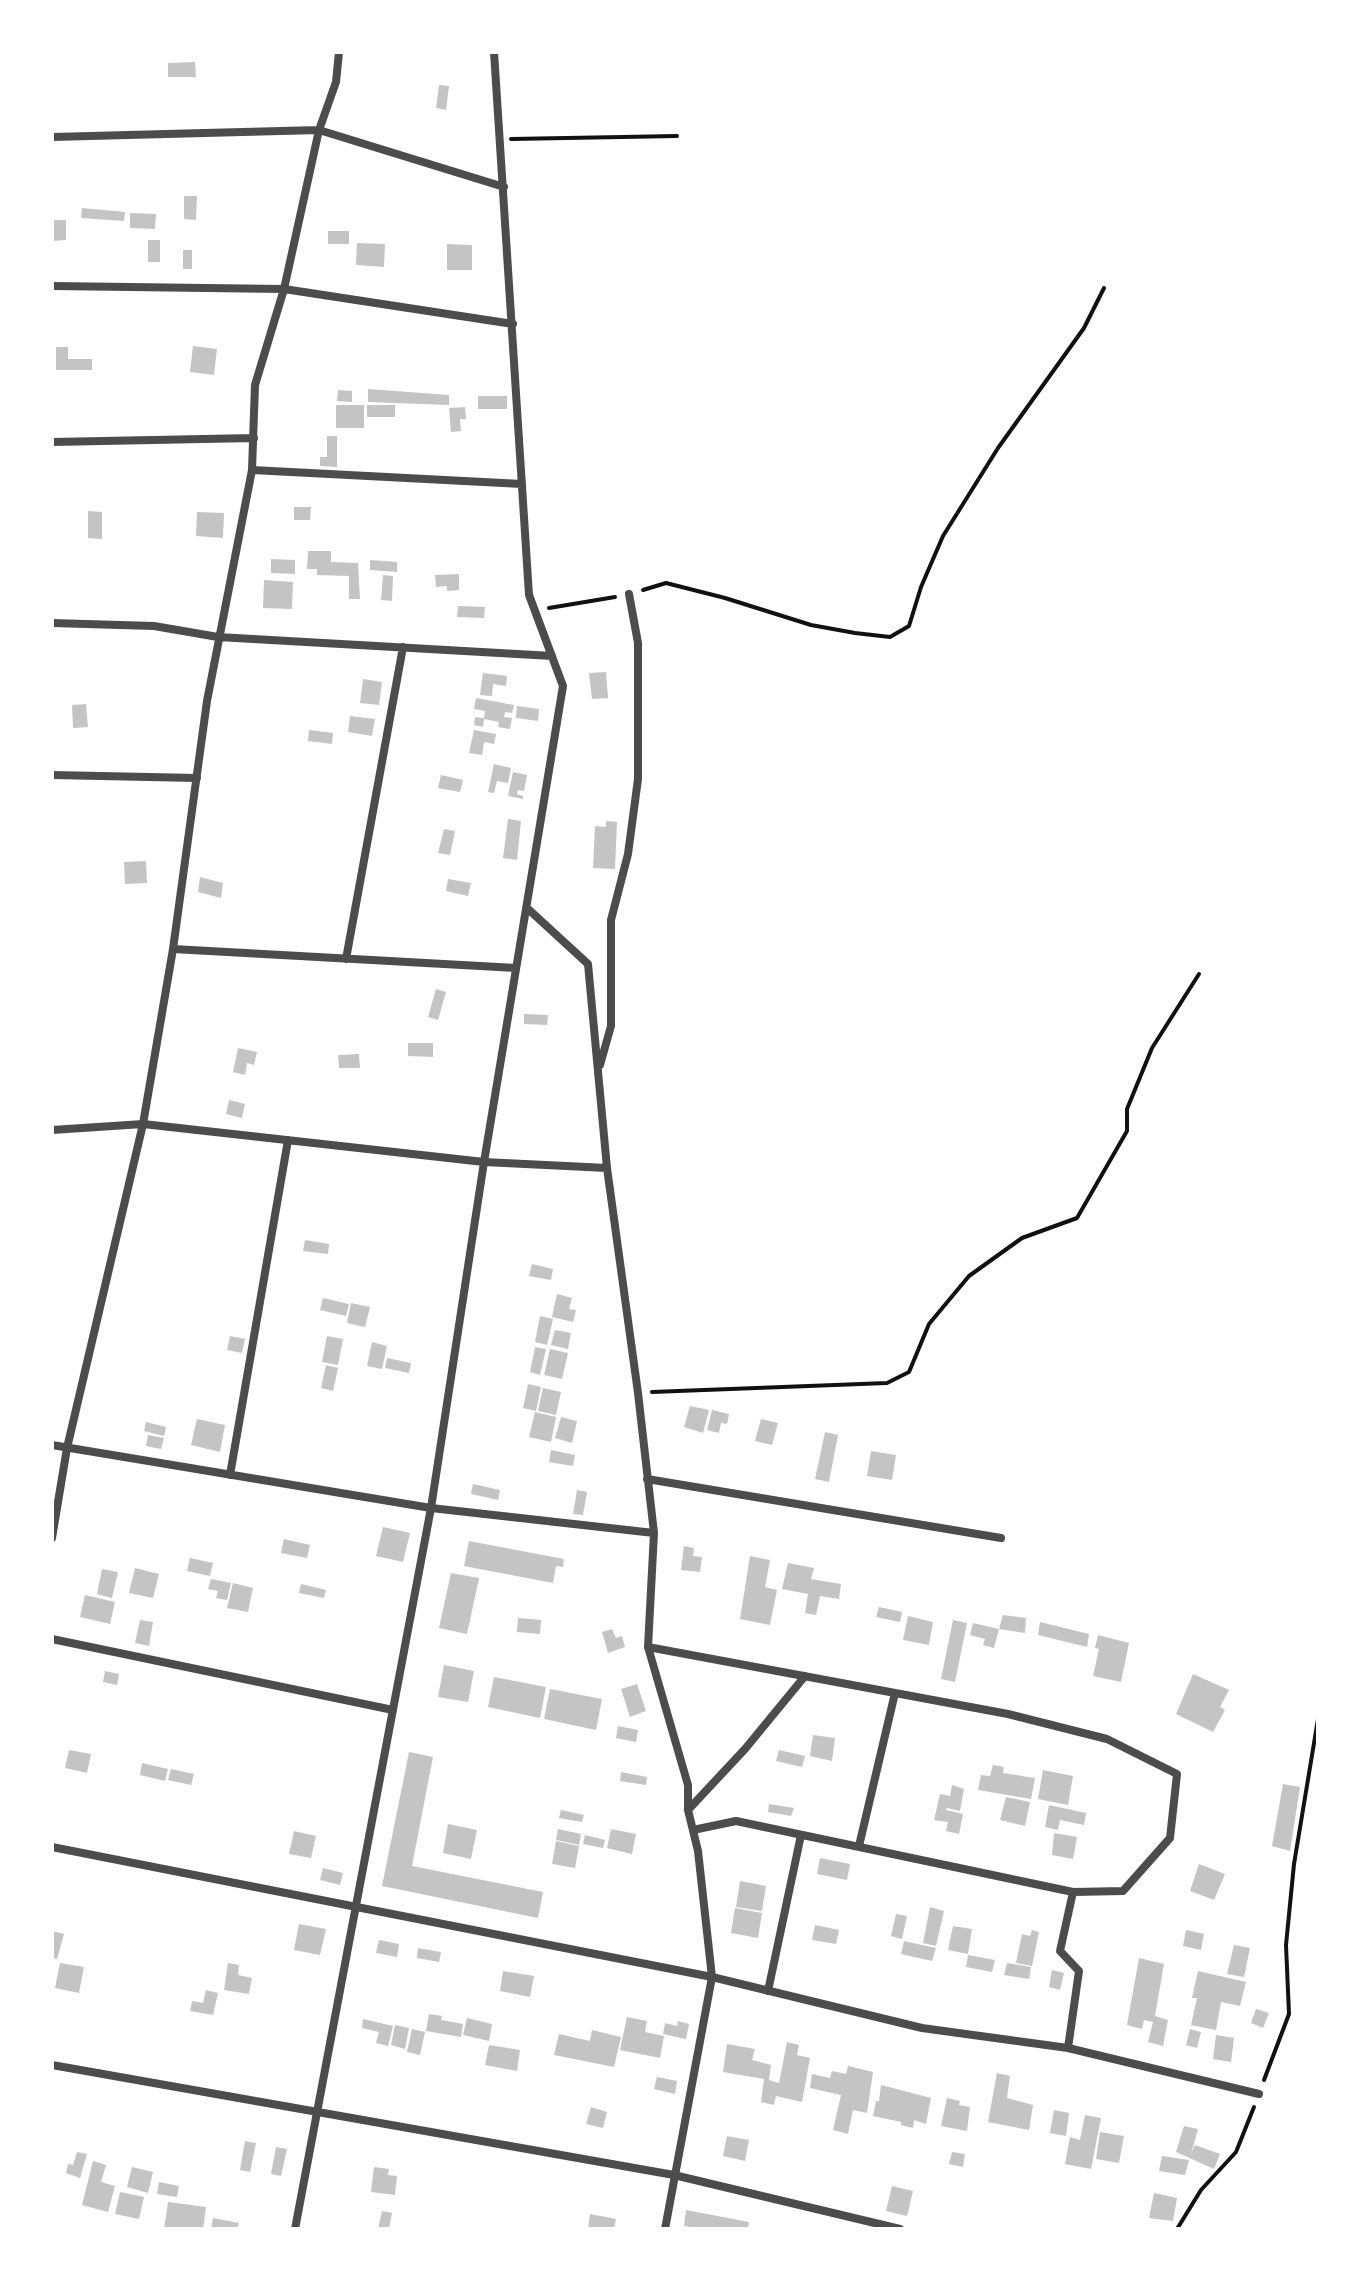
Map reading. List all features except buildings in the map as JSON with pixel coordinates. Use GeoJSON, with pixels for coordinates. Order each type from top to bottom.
{"type":"FeatureCollection","features":[{"type":"Feature","properties":{"kind":"street"},"geometry":{"type":"LineString","coordinates":[[52,1538],[67,1448],[143,1124],[173,949],[218,637],[252,470],[255,385],[284,289],[319,130],[336,82],[339,52]]}},
{"type":"Feature","properties":{"kind":"street"},"geometry":{"type":"LineString","coordinates":[[295,2229],[431,1508],[484,1162],[563,686],[529,595],[494,52]]}},
{"type":"Feature","properties":{"kind":"street"},"geometry":{"type":"LineString","coordinates":[[52,137],[319,130],[504,187]]}},
{"type":"Feature","properties":{"kind":"street"},"geometry":{"type":"LineString","coordinates":[[52,286],[284,289],[513,324]]}},
{"type":"Feature","properties":{"kind":"street"},"geometry":{"type":"LineString","coordinates":[[52,442],[254,438]]}},
{"type":"Feature","properties":{"kind":"street"},"geometry":{"type":"LineString","coordinates":[[252,470],[522,484]]}},
{"type":"Feature","properties":{"kind":"street"},"geometry":{"type":"LineString","coordinates":[[598,1072],[611,1026],[611,920],[628,854],[638,779],[638,643],[629,594]]}},
{"type":"Feature","properties":{"kind":"street"},"geometry":{"type":"LineString","coordinates":[[52,623],[154,626],[218,637],[552,656]]}},
{"type":"Feature","properties":{"kind":"street"},"geometry":{"type":"LineString","coordinates":[[346,959],[403,647]]}},
{"type":"Feature","properties":{"kind":"street"},"geometry":{"type":"LineString","coordinates":[[52,775],[197,778]]}},
{"type":"Feature","properties":{"kind":"street"},"geometry":{"type":"LineString","coordinates":[[527,908],[588,964],[607,1168],[654,1533],[648,1647],[688,1785],[688,1810],[698,1851],[712,1977],[665,2229]]}},
{"type":"Feature","properties":{"kind":"street"},"geometry":{"type":"LineString","coordinates":[[173,949],[516,968]]}},
{"type":"Feature","properties":{"kind":"street"},"geometry":{"type":"LineString","coordinates":[[52,1130],[143,1124],[484,1162],[607,1168]]}},
{"type":"Feature","properties":{"kind":"street"},"geometry":{"type":"LineString","coordinates":[[230,1475],[288,1140]]}},
{"type":"Feature","properties":{"kind":"street"},"geometry":{"type":"LineString","coordinates":[[52,1445],[431,1508],[654,1533]]}},
{"type":"Feature","properties":{"kind":"street"},"geometry":{"type":"LineString","coordinates":[[647,1479],[1001,1538]]}},
{"type":"Feature","properties":{"kind":"street"},"geometry":{"type":"LineString","coordinates":[[52,1639],[393,1710]]}},
{"type":"Feature","properties":{"kind":"street"},"geometry":{"type":"LineString","coordinates":[[648,1647],[1008,1714],[1107,1739],[1177,1774],[1170,1838],[1123,1891],[1073,1892],[736,1821],[693,1830]]}},
{"type":"Feature","properties":{"kind":"street"},"geometry":{"type":"LineString","coordinates":[[688,1810],[745,1749],[805,1676]]}},
{"type":"Feature","properties":{"kind":"street"},"geometry":{"type":"LineString","coordinates":[[859,1846],[895,1693]]}},
{"type":"Feature","properties":{"kind":"street"},"geometry":{"type":"LineString","coordinates":[[768,1991],[801,1835]]}},
{"type":"Feature","properties":{"kind":"street"},"geometry":{"type":"LineString","coordinates":[[52,1847],[712,1977],[922,2028],[1068,2048],[1259,2094]]}},
{"type":"Feature","properties":{"kind":"street"},"geometry":{"type":"LineString","coordinates":[[1068,2048],[1079,1971],[1060,1951],[1073,1892]]}},
{"type":"Feature","properties":{"kind":"street"},"geometry":{"type":"LineString","coordinates":[[52,2065],[674,2175],[900,2229]]}},
{"type":"Feature","properties":{"kind":"path"},"geometry":{"type":"LineString","coordinates":[[501,139],[677,136]]}},
{"type":"Feature","properties":{"kind":"path"},"geometry":{"type":"LineString","coordinates":[[535,610],[629,594],[666,583],[811,625],[890,637],[909,626],[921,587],[943,536],[998,448],[1084,328],[1104,288]]}},
{"type":"Feature","properties":{"kind":"path"},"geometry":{"type":"LineString","coordinates":[[638,1393],[887,1383],[909,1372],[929,1324],[969,1276],[1022,1238],[1077,1218],[1127,1131],[1127,1109],[1152,1048],[1199,974]]}},
{"type":"Feature","properties":{"kind":"path"},"geometry":{"type":"LineString","coordinates":[[1177,2229],[1201,2190],[1236,2152],[1289,2014],[1288,1918],[1318,1719]]}}]}
